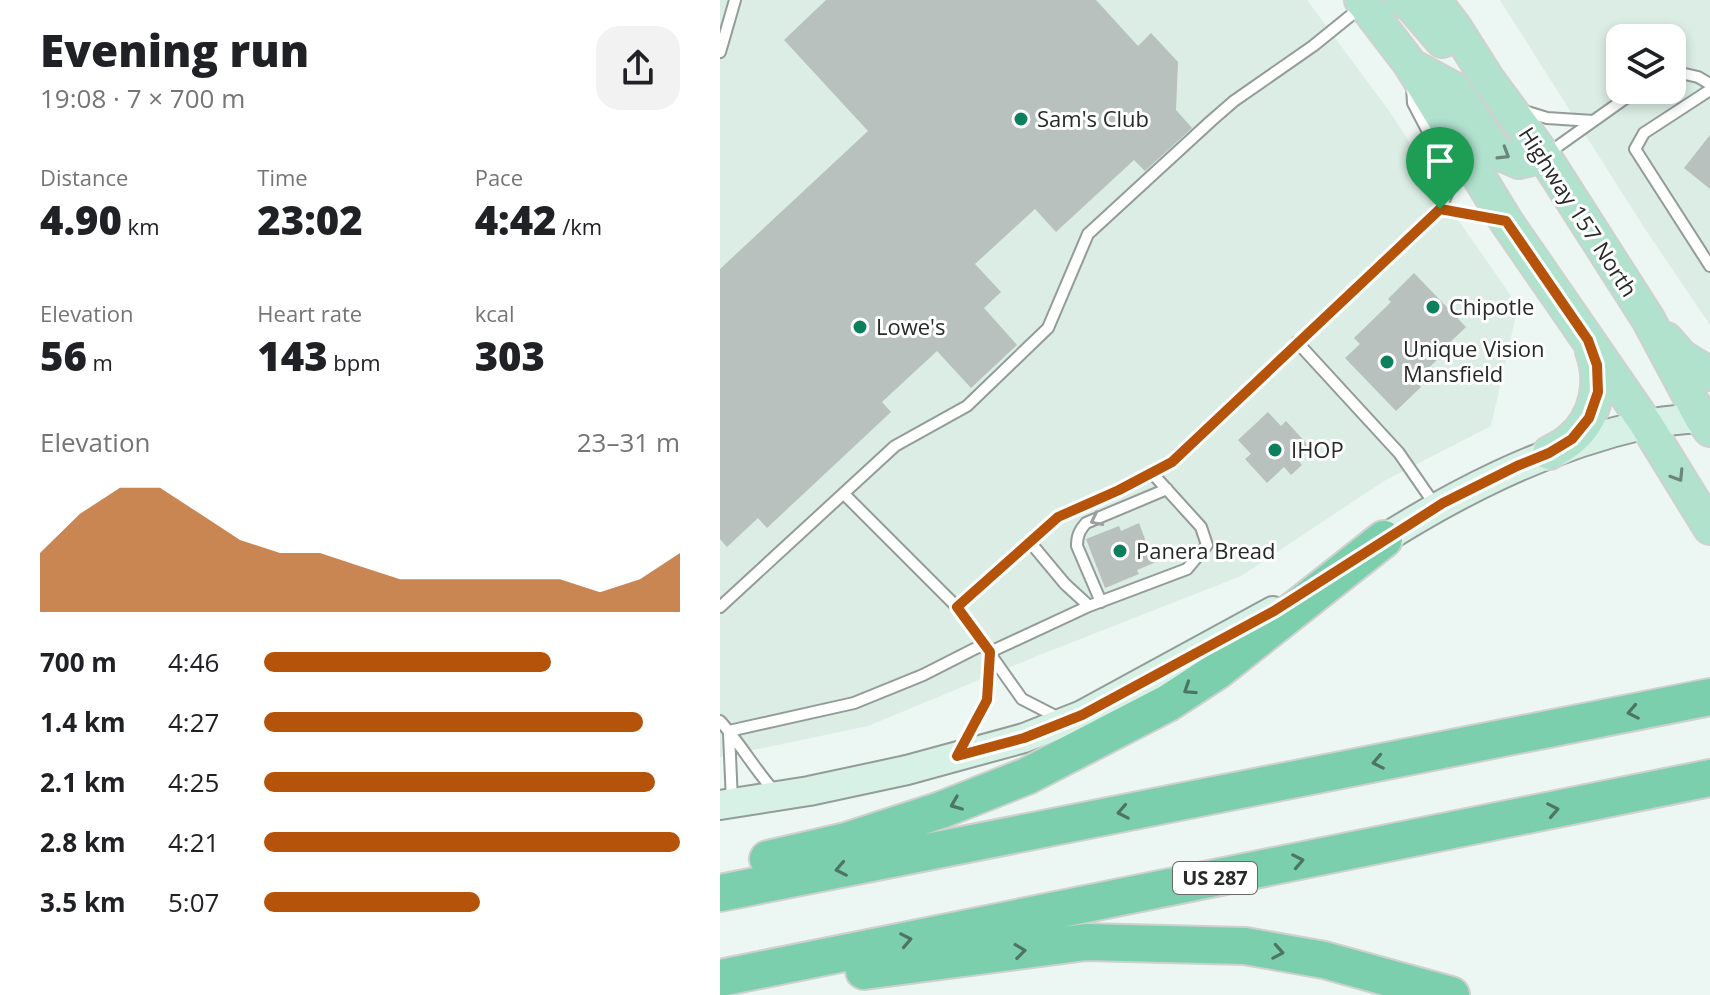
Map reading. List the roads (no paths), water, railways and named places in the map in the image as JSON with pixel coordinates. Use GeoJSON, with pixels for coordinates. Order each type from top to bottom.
{"type":"FeatureCollection","features":[{"type":"Feature","properties":{"kind":"highway"},"geometry":{"type":"LineString","coordinates":[[720,870],[846,841],[941,810],[1027,776],[1168,703],[1205,679],[1384,539]]}},
{"type":"Feature","properties":{"kind":"highway"},"geometry":{"type":"LineString","coordinates":[[720,893],[1710,697]]}},
{"type":"Feature","properties":{"kind":"highway","name":"US 287"},"geometry":{"type":"LineString","coordinates":[[720,978],[1710,778]]}},
{"type":"Feature","properties":{"kind":"highway"},"geometry":{"type":"LineString","coordinates":[[720,989],[1101,942],[1245,946],[1324,960],[1451,995]]}},
{"type":"Feature","properties":{"kind":"main road"},"geometry":{"type":"LineString","coordinates":[[1401,0],[1411,5],[1459,61],[1495,89]]}},
{"type":"Feature","properties":{"kind":"main road","name":"Highway 157 North"},"geometry":{"type":"LineString","coordinates":[[1434,0],[1544,156],[1648,319],[1707,422]]}},
{"type":"Feature","properties":{"kind":"main road"},"geometry":{"type":"LineString","coordinates":[[1365,1],[1410,64],[1506,221],[1646,424],[1710,528]]}},
{"type":"Feature","properties":{"kind":"main road"},"geometry":{"type":"LineString","coordinates":[[1410,64],[1453,88],[1496,152],[1519,162],[1544,156]]}},
{"type":"Feature","properties":{"kind":"main road"},"geometry":{"type":"LineString","coordinates":[[1648,319],[1682,357],[1710,374]]}},
{"type":"Feature","properties":{"kind":"main road"},"geometry":{"type":"LineString","coordinates":[[1549,453],[1572,439],[1589,418],[1598,392],[1597,365],[1588,340]]}},
{"type":"Feature","properties":{"kind":"main road"},"geometry":{"type":"LineString","coordinates":[[726,804],[907,770],[1024,738],[1066,722],[1274,611],[1436,507],[1517,466],[1593,438],[1646,424],[1707,422]]}},
{"type":"Feature","properties":{"kind":"lane"},"geometry":{"type":"LineString","coordinates":[[720,52],[735,0]]}},
{"type":"Feature","properties":{"kind":"lane"},"geometry":{"type":"LineString","coordinates":[[720,607],[895,446],[967,406],[1048,328],[1088,234],[1234,101],[1313,46],[1365,1]]}},
{"type":"Feature","properties":{"kind":"lane"},"geometry":{"type":"LineString","coordinates":[[957,607],[1058,517],[1172,462],[1440,209],[1453,181],[1451,171],[1413,103],[1410,64]]}},
{"type":"Feature","properties":{"kind":"lane"},"geometry":{"type":"LineString","coordinates":[[1686,74],[1710,84]]}},
{"type":"Feature","properties":{"kind":"lane"},"geometry":{"type":"LineString","coordinates":[[1495,89],[1525,112],[1547,118],[1593,121]]}},
{"type":"Feature","properties":{"kind":"lane"},"geometry":{"type":"LineString","coordinates":[[1710,90],[1644,133],[1635,149],[1710,266]]}},
{"type":"Feature","properties":{"kind":"lane"},"geometry":{"type":"LineString","coordinates":[[1544,156],[1617,104]]}},
{"type":"Feature","properties":{"kind":"lane"},"geometry":{"type":"LineString","coordinates":[[1440,209],[1506,221]]}},
{"type":"Feature","properties":{"kind":"lane"},"geometry":{"type":"LineString","coordinates":[[1297,342],[1399,453],[1436,507]]}},
{"type":"Feature","properties":{"kind":"lane"},"geometry":{"type":"LineString","coordinates":[[729,731],[854,703],[1187,569],[1207,545],[1201,527],[1152,473]]}},
{"type":"Feature","properties":{"kind":"lane"},"geometry":{"type":"LineString","coordinates":[[1101,602],[1077,546],[1081,529],[1086,523],[1167,489]]}},
{"type":"Feature","properties":{"kind":"lane"},"geometry":{"type":"LineString","coordinates":[[844,494],[957,607],[1022,699],[1066,722]]}},
{"type":"Feature","properties":{"kind":"lane"},"geometry":{"type":"LineString","coordinates":[[1030,542],[1065,584],[1089,606]]}},
{"type":"Feature","properties":{"kind":"lane"},"geometry":{"type":"LineString","coordinates":[[957,756],[987,700],[987,648]]}},
{"type":"Feature","properties":{"kind":"lane"},"geometry":{"type":"LineString","coordinates":[[720,721],[779,796]]}},
{"type":"Feature","properties":{"kind":"lane"},"geometry":{"type":"LineString","coordinates":[[726,804],[729,731]]}},
{"type":"Feature","properties":{"kind":"place","name":"Sam's Club"},"geometry":{"type":"Point","coordinates":[1021,119]}},
{"type":"Feature","properties":{"kind":"place","name":"Chipotle"},"geometry":{"type":"Point","coordinates":[1433,307]}},
{"type":"Feature","properties":{"kind":"place","name":"Lowe's"},"geometry":{"type":"Point","coordinates":[860,327]}},
{"type":"Feature","properties":{"kind":"place","name":"Unique Vision Mansfield"},"geometry":{"type":"Point","coordinates":[1387,362]}},
{"type":"Feature","properties":{"kind":"place","name":"IHOP"},"geometry":{"type":"Point","coordinates":[1275,450]}},
{"type":"Feature","properties":{"kind":"place","name":"Panera Bread"},"geometry":{"type":"Point","coordinates":[1120,551]}}]}
